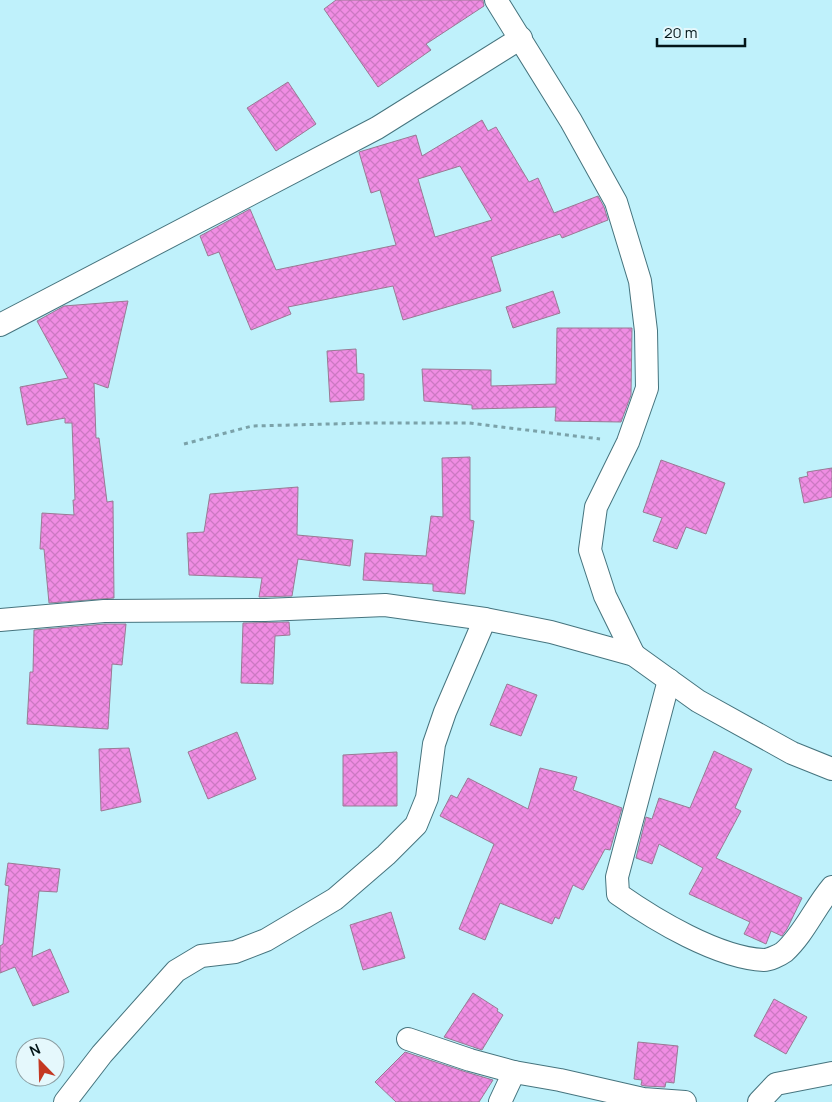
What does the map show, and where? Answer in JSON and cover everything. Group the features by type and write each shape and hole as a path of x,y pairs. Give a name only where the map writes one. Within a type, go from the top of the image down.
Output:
{"street":[{"path":"496,0 570,121 616,202 640,281 646,331 647,388 628,442 596,507 590,550 605,596 634,655"},
{"path":"0,325 377,128 520,38"},
{"path":"0,620 104,612 265,610 385,605 485,619 551,632 634,655 698,701 792,753 832,769"},
{"path":"65,1102 102,1054 176,971 201,956 235,952 266,940 335,899 386,856 416,825 428,798 434,744 485,619"},
{"path":"670,680 617,877 618,894 693,940 741,956 766,961 783,953 800,934 819,902 832,887"},
{"path":"408,1040 514,1072 560,1080 643,1099 684,1102"},
{"path":"500,1102 514,1072"},
{"path":"759,1102 776,1084 832,1073"}],"path":[{"path":"184,444 252,426 368,423 469,423 628,442"}],"building":[{"path":"336,0 483,0 484,6 426,44 431,50 378,87 324,9"},
{"path":"288,82 316,124 276,151 247,108"},
{"path":"482,120 488,131 496,127 529,182 538,178 554,213 598,196 608,220 562,238 560,234 491,257 501,291 403,320 393,286 288,307 291,314 251,330 219,252 208,256 200,236 250,209 276,270 396,245 380,190 371,193 359,152 416,135 422,156","holes":["460,166 492,220 435,237 418,179"]},
{"path":"553,291 560,313 513,328 506,307"},
{"path":"128,301 108,388 94,383 96,438 99,438 107,502 113,501 114,598 49,603 44,549 40,549 42,513 74,515 72,423 65,423 65,418 27,425 20,387 68,378 37,321 64,306"},
{"path":"557,328 632,328 631,395 621,422 555,421 556,407 472,409 472,405 424,401 422,369 491,370 491,386 556,384"},
{"path":"356,349 357,373 364,374 364,400 330,402 327,351"},
{"path":"470,457 470,520 474,521 465,594 433,591 433,584 363,580 365,553 426,556 431,516 443,517 442,458"},
{"path":"661,460 725,483 706,534 686,527 677,549 653,541 662,518 643,512"},
{"path":"832,468 832,497 804,503 799,478 808,476 807,472"},
{"path":"298,487 297,535 353,540 350,566 298,559 292,596 259,597 262,578 189,575 187,533 204,532 210,494"},
{"path":"289,622 290,635 275,636 273,684 241,683 243,623"},
{"path":"126,624 122,665 112,664 108,729 27,724 30,672 33,672 34,630"},
{"path":"507,684 537,695 521,736 490,725"},
{"path":"237,732 256,779 208,799 188,752"},
{"path":"129,748 141,802 101,811 99,749"},
{"path":"714,751 752,769 735,808 741,811 716,858 802,898 782,936 771,931 766,944 744,934 750,922 689,894 703,868 659,844 652,864 636,858 646,817 652,819 659,798 690,808"},
{"path":"397,752 397,806 343,806 343,755"},
{"path":"540,768 577,777 573,790 622,808 610,850 605,849 583,890 573,885 559,919 555,917 552,924 500,903 485,940 459,929 494,844 440,816 451,795 457,798 468,778 528,809"},
{"path":"8,863 60,869 57,892 39,891 32,957 50,949 69,992 33,1006 15,967 0,973 0,946 3,944 9,886 5,885"},
{"path":"391,912 405,958 363,970 350,925"},
{"path":"473,993 498,1009 497,1011 503,1015 482,1050 444,1037"},
{"path":"774,999 807,1017 786,1054 754,1036"},
{"path":"638,1042 678,1046 674,1083 666,1082 665,1087 645,1086 641,1085 642,1080 634,1079"},
{"path":"405,1052 493,1080 479,1102 396,1102 375,1082"}]}
